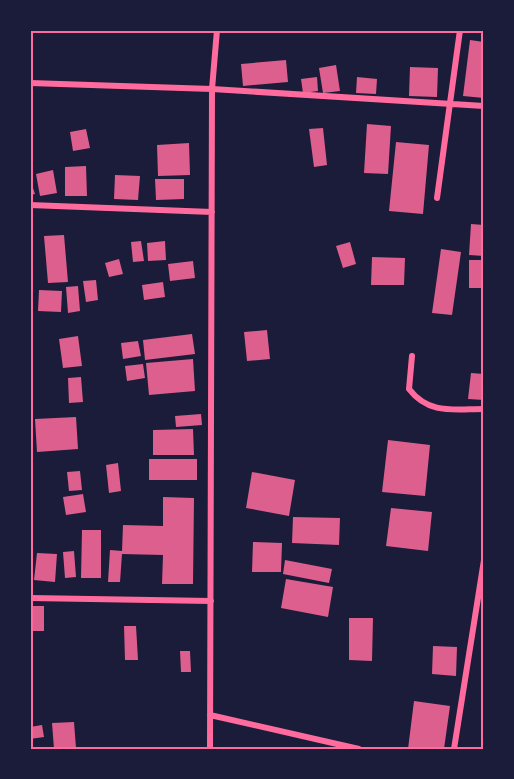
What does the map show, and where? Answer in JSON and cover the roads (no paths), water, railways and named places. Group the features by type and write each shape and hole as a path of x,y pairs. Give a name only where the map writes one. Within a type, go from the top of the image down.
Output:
{"street":[{"path":"210,749 212,89 217,30"},
{"path":"437,198 460,30"},
{"path":"30,83 212,89 450,102 484,106"},
{"path":"30,205 212,212"},
{"path":"412,356 409,389 419,402 433,408 484,409"},
{"path":"454,749 484,560"},
{"path":"30,598 211,601"},
{"path":"210,715 359,749"}]}
